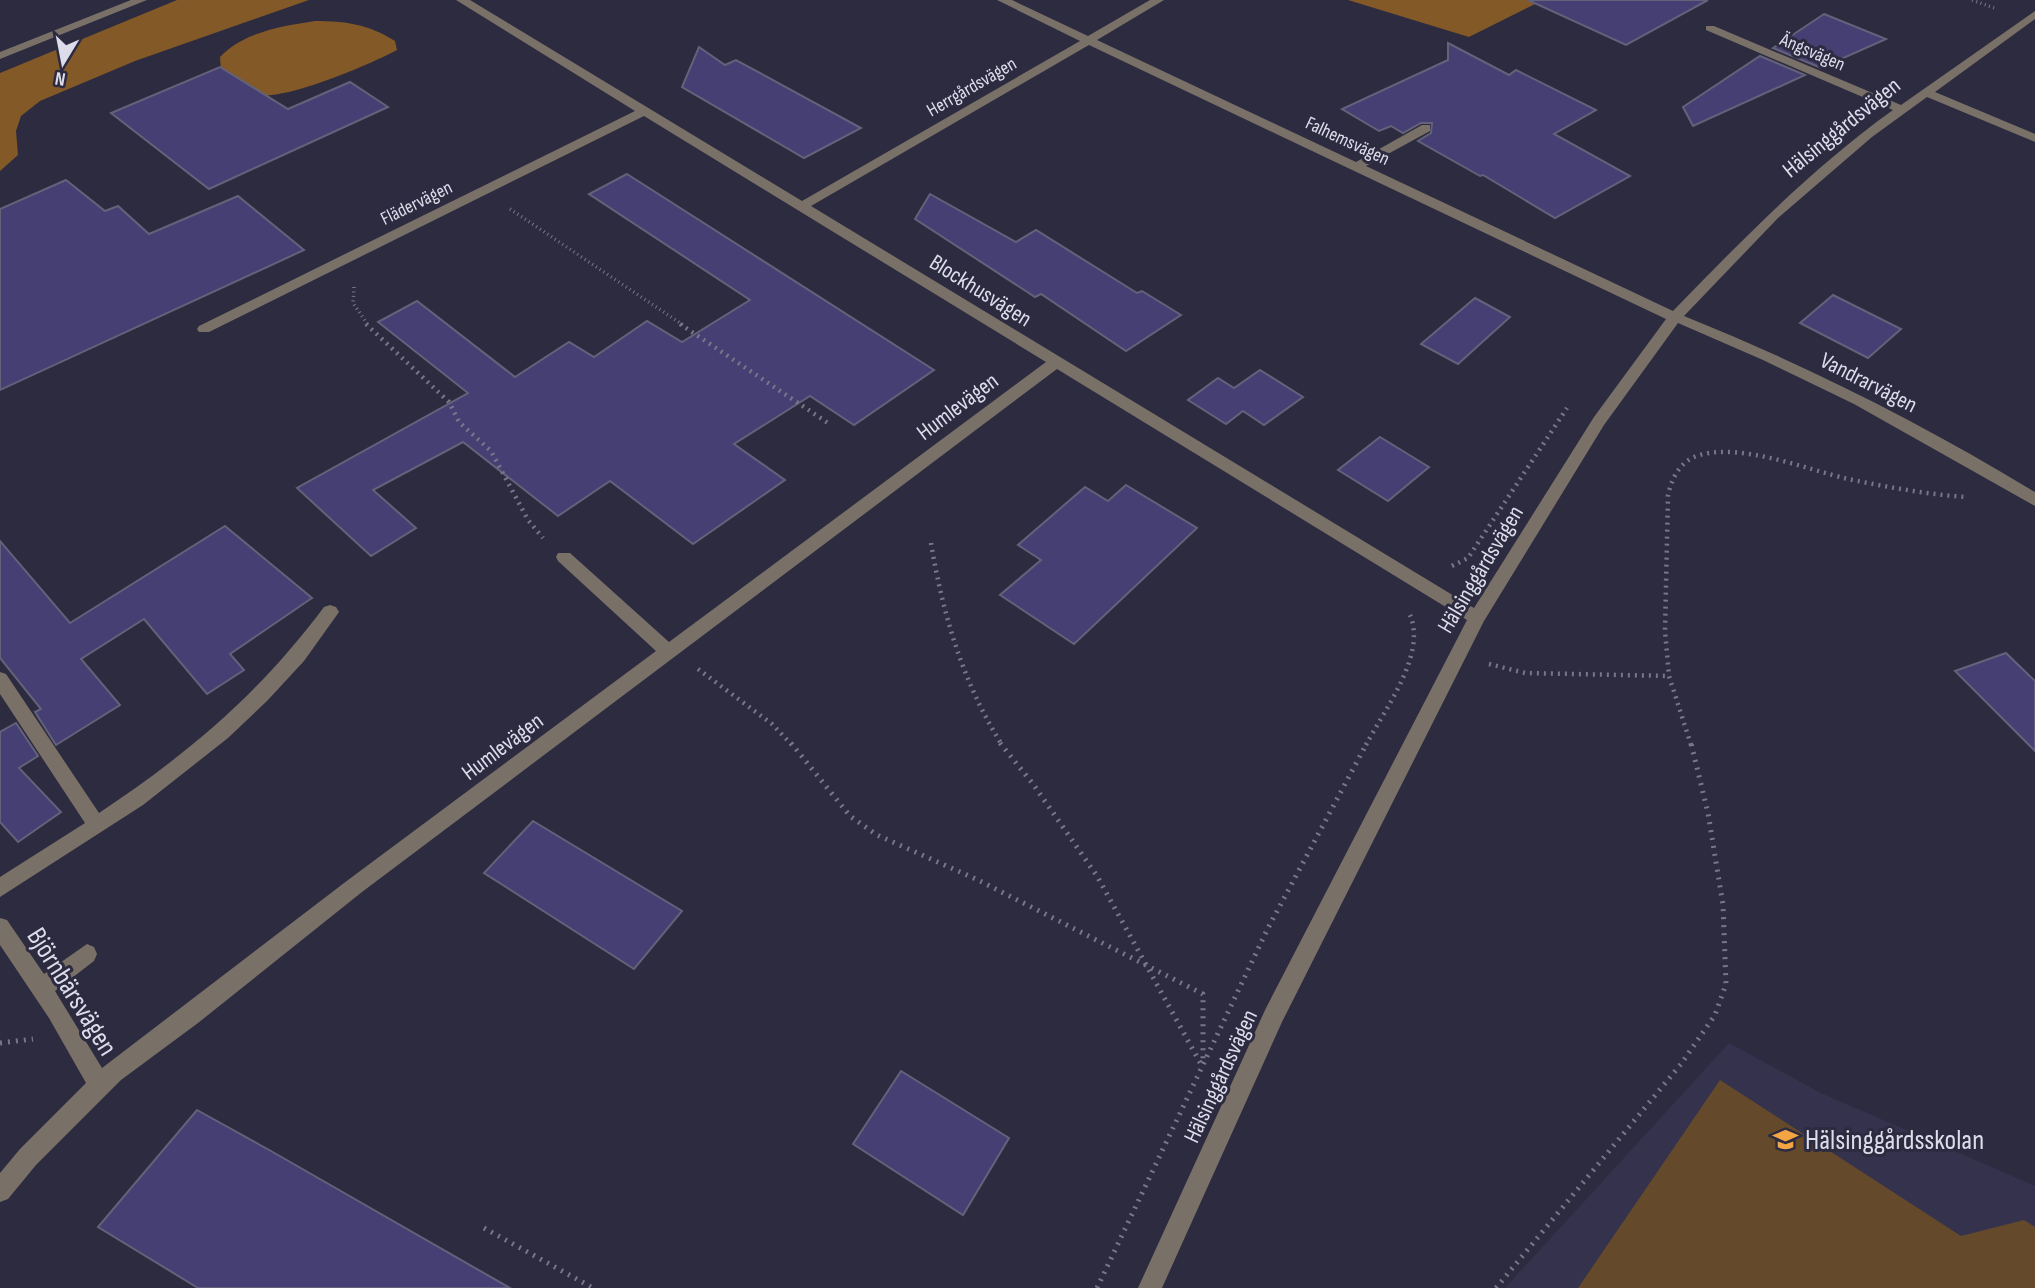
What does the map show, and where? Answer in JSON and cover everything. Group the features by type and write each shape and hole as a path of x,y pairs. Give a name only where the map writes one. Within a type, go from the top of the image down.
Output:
{"street":[{"path":"0,56 141,0"},
{"name":"Blockhusvägen","path":"462,0 1477,618"},
{"name":"Falhemsvägen","path":"1003,0 1675,317"},
{"name":"Herrgårdsvägen","path":"802,206 1158,0"},
{"name":"Hälsinggårdsvägen","path":"1150,1288 1274,1015 1477,618 1599,421 1675,317 1773,215 1901,109 2035,14"},
{"name":"Ängsvägen","path":"1710,28 1901,109"},
{"path":"1925,92 2035,138"},
{"name":"Flädervägen","path":"204,329 645,110"},
{"path":"1358,166 1426,128"},
{"name":"Vandrarvägen","path":"1675,317 1735,342 1935,440 2035,500"},
{"name":"Humlevägen","path":"0,1191 28,1157 99,1084 355,886 1055,363"},
{"path":"564,556 669,652"},
{"path":"0,888 97,826 183,766 240,719 309,643 330,612"},
{"path":"0,679 97,826"},
{"name":"Björnbärsvägen","path":"0,927 99,1084"},
{"path":"41,989 88,954"}],"path":[{"path":"1972,0 2002,12"},
{"path":"483,191 828,424"},
{"path":"354,254 353,303 363,321 449,402 453,418 496,457 510,488 538,533 564,556"},
{"path":"1442,567 1450,567 1468,558 1557,420 1573,402"},
{"path":"1496,1288 1681,1064 1715,1015 1726,984 1723,905 1708,813 1692,748 1669,676 1665,631 1668,495 1672,476 1684,463 1700,455 1718,453 1775,460 1832,475 1967,498"},
{"path":"932,544 941,603 956,653 1000,744 1097,876 1148,964 1176,1024 1203,1066"},
{"path":"1097,1288 1267,930 1410,662 1415,645 1414,624 1405,606"},
{"path":"669,652 704,672 772,724 799,752 850,816 877,835 978,880 1203,994 1203,1066"},
{"path":"1525,673 1669,676"},
{"path":"484,1228 593,1288"}],"shaded area":[{"path":"177,0 309,0 135,61 40,101 21,116 16,131 18,155 0,171 0,73"},
{"path":"1348,0 1543,0 1469,37"},
{"path":"315,21 366,27 395,41 397,50 325,81 265,96 248,92 221,70 220,57 240,42 277,28"},
{"name":"Hälsinggårdsskolan","path":"1729,1043 1821,1093 2035,1186 2035,1288 1505,1288"},
{"name":"Hälsinggårdsskolan","path":"1720,1080 1961,1236 2024,1220 2035,1227 2035,1288 1578,1288"}],"building":[{"path":"1528,0 1708,0 1626,45"},
{"path":"1824,14 1886,39 1821,68 1773,48"},
{"path":"1448,43 1509,75 1516,70 1596,110 1554,134 1630,176 1555,218 1483,175 1480,176 1418,141 1431,133 1432,123 1421,123 1403,133 1391,126 1379,131 1342,109 1448,60"},
{"path":"699,47 725,65 736,60 861,128 804,158 682,87"},
{"path":"1760,56 1805,75 1693,126 1683,107"},
{"path":"220,67 288,109 350,82 388,107 209,189 111,113"},
{"path":"627,174 934,370 854,425 810,396 734,444 785,480 693,544 610,481 558,516 463,442 373,490 416,528 371,556 297,488 468,393 378,322 417,301 515,377 569,342 594,357 647,321 682,342 750,300 589,194"},
{"path":"66,180 105,211 118,206 149,234 238,196 304,250 0,390 0,209"},
{"path":"930,194 1016,242 1036,230 1137,293 1142,291 1181,315 1126,351 1041,294 1035,297 915,219"},
{"path":"1833,295 1901,329 1868,358 1800,323"},
{"path":"1475,298 1510,317 1458,364 1421,344"},
{"path":"1260,370 1303,397 1264,425 1243,411 1226,424 1188,400 1218,378 1234,388"},
{"path":"1380,437 1429,467 1388,501 1338,470"},
{"path":"1126,485 1197,528 1074,644 1000,595 1041,560 1018,545 1085,487 1108,501"},
{"path":"225,526 312,598 230,654 244,670 207,694 144,619 81,659 120,705 56,745 35,712 41,709 0,658 0,541 70,623"},
{"path":"2006,653 2035,681 2035,751 1955,671"},
{"path":"16,723 38,756 19,768 61,812 18,842 0,822 0,732"},
{"path":"533,821 682,911 634,969 484,873"},
{"path":"901,1071 1009,1138 963,1215 853,1144"},
{"path":"197,1110 510,1288 198,1288 98,1227"}],"place":[{"name":"Hälsinggårdsskolan","path":"1785,1139"}]}
